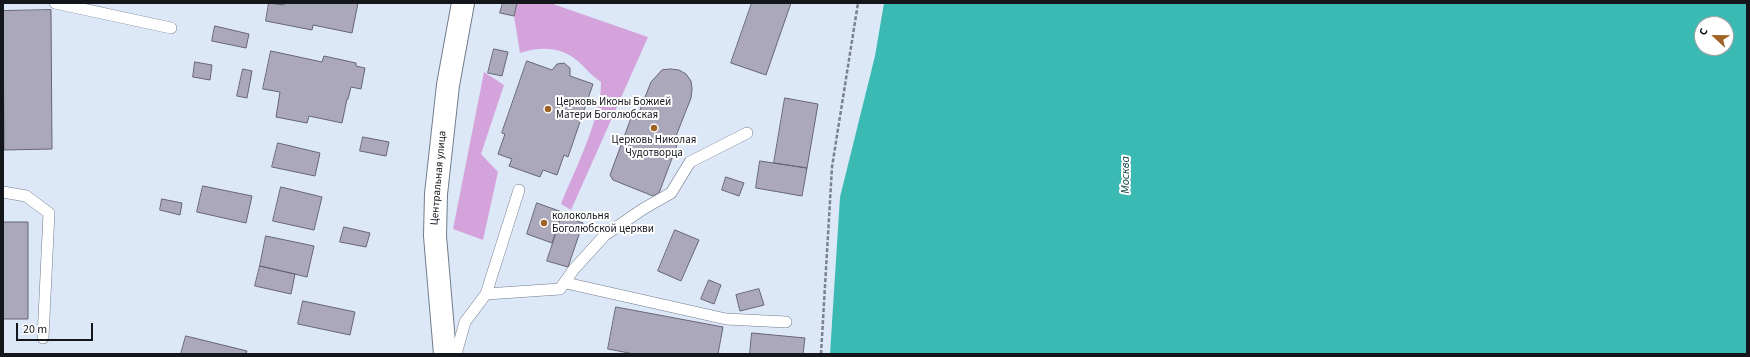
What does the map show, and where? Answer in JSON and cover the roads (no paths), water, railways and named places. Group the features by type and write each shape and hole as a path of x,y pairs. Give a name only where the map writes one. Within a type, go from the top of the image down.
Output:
{"street":[{"name":"Центральная улица","path":"444,354 435,236 436,194 448,85 463,3"}],"lane":[{"path":"55,3 171,28"},
{"path":"486,294 560,289 566,283 574,269 605,235 643,209 671,193 690,162 747,132"},
{"path":"456,354 465,322 486,294 519,190"},
{"path":"3,192 26,196 49,213 43,338"},
{"path":"566,283 726,319 786,322"}],"water":[{"name":"Москва","path":"884,3 1747,3 1747,354 830,354 840,197 875,56"}],"place":[{"name":"Церковь Иконы Божией Матери Боголюбская","path":"548,109"},
{"name":"Церковь Николая Чудотворца","path":"654,128"},
{"name":"колокольня Боголюбской церкви","path":"544,223"}]}
